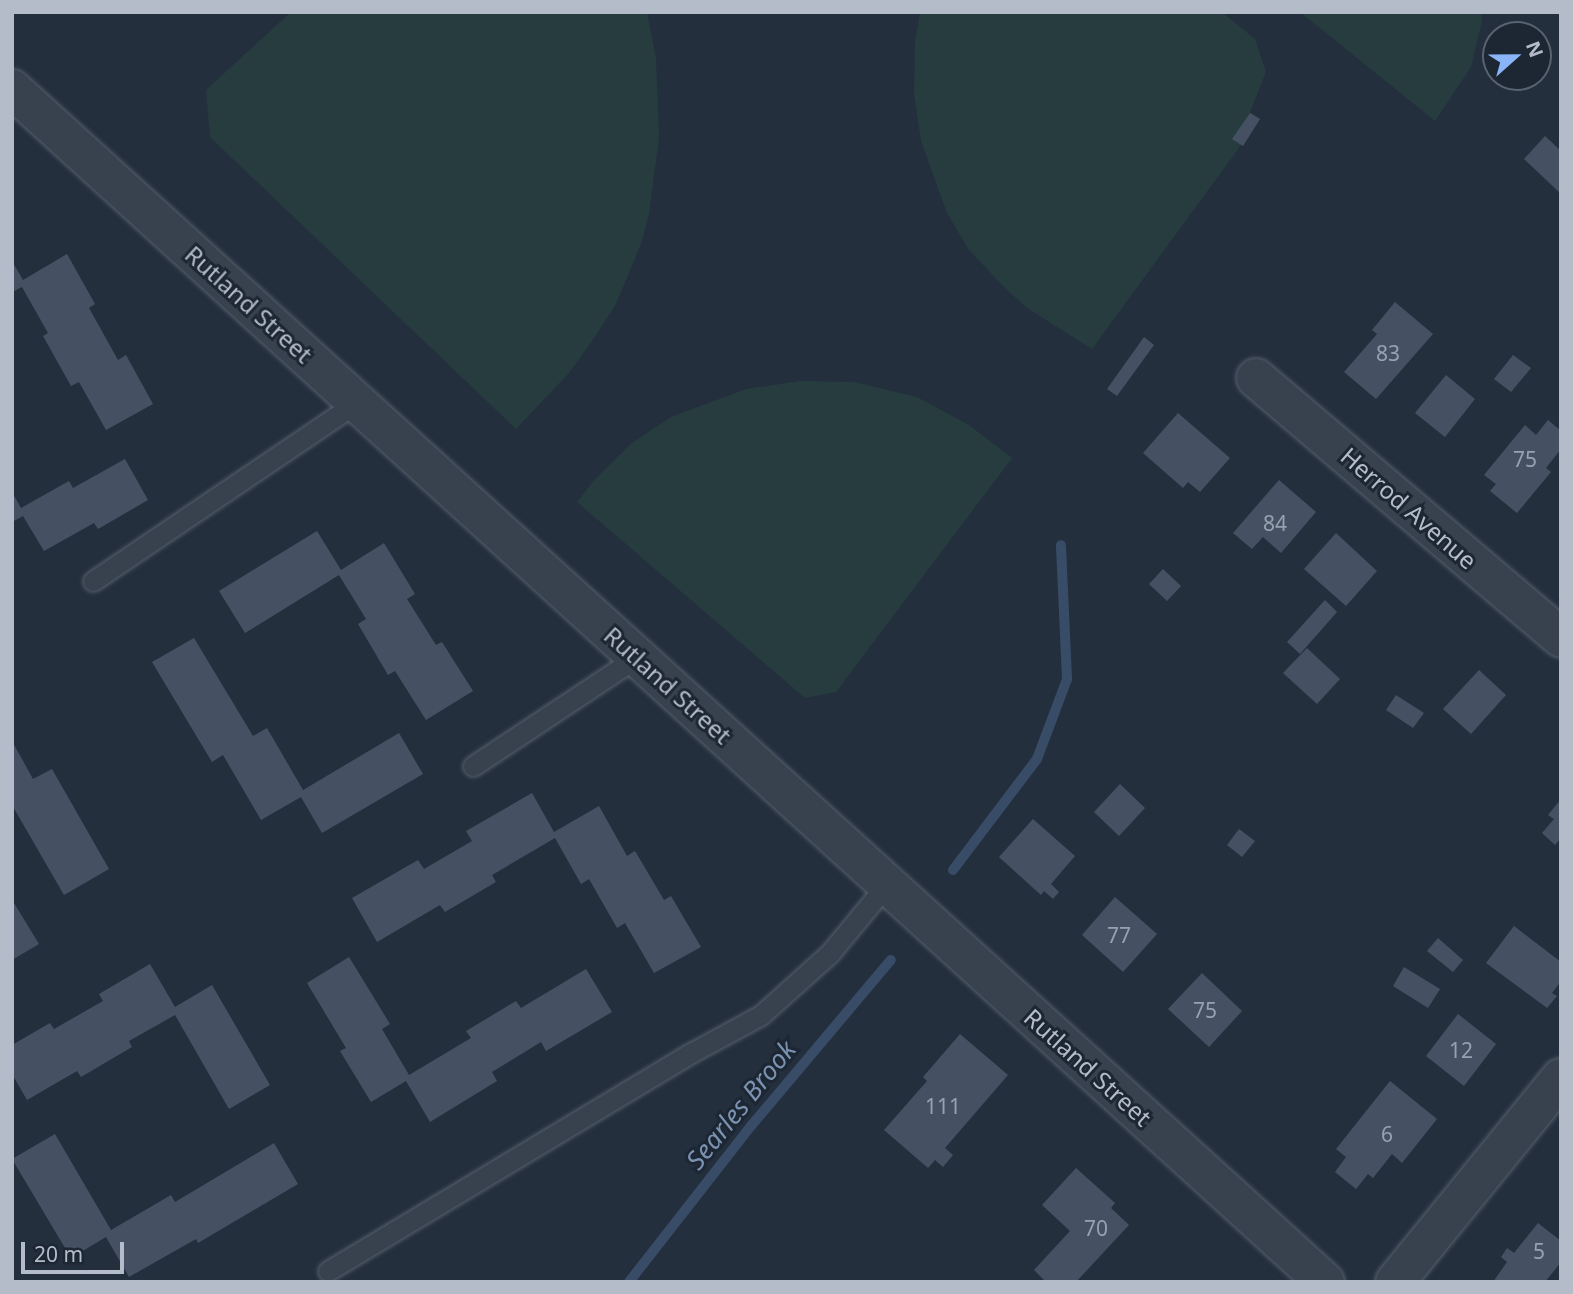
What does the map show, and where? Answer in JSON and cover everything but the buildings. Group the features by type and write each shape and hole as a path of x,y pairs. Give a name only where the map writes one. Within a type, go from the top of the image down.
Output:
{"street":[{"name":"Rutland Street","path":"12,89 1325,1282"},
{"name":"Herrod Avenue","path":"1256,378 1561,638"},
{"path":"1395,1282 1561,1078"}],"lane":[{"path":"93,581 357,402"},
{"path":"473,766 637,657"},
{"path":"328,1272 691,1053 761,1015 830,953 887,884"}],"green space":[{"path":"291,12 647,12 656,59 659,138 649,214 641,244 616,304 594,338 569,373 516,429 210,137 206,90"},
{"path":"920,12 1222,12 1255,39 1266,72 1250,112 1260,119 1092,349 1027,308 1004,287 969,250 947,213 921,141 914,94 915,42"},
{"path":"1300,12 1481,12 1482,21 1471,67 1435,121"},
{"path":"800,381 854,382 917,397 969,425 1012,458 836,692 805,698 577,502 595,479 632,443 671,417 746,389"}],"waterway":[{"name":"Searles Brook","path":"953,870 1037,759 1067,679 1061,545"},
{"name":"Searles Brook","path":"629,1282 751,1126 891,960"}]}
